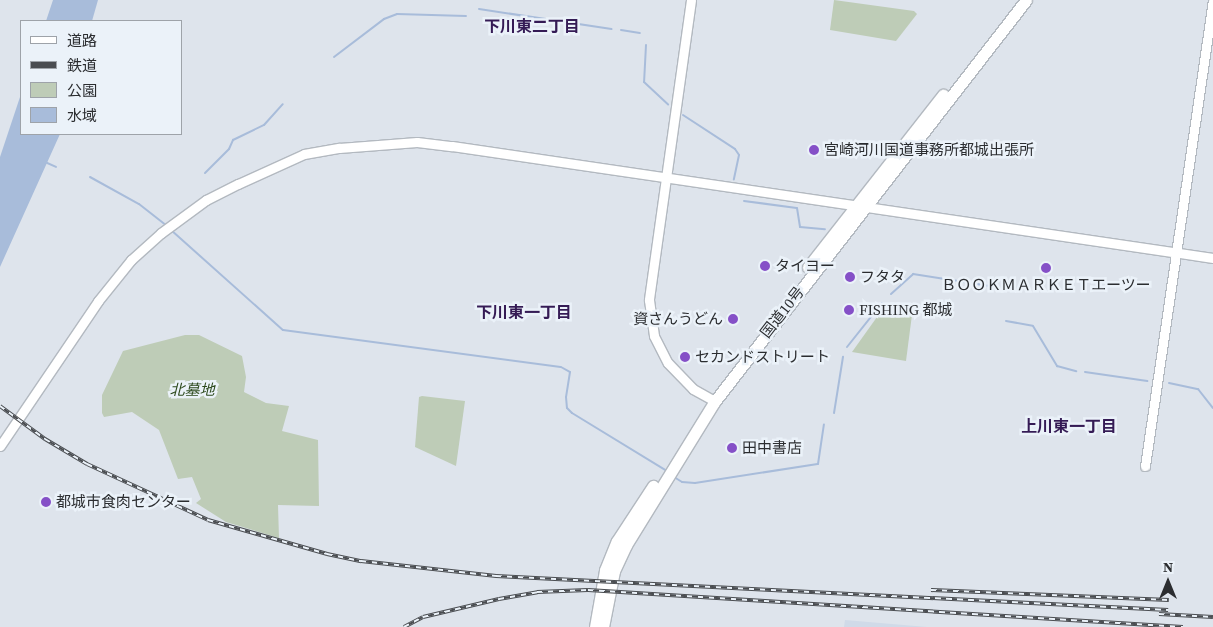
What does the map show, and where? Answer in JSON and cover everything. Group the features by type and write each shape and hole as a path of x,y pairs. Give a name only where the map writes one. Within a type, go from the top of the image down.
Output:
{"highway":[{"name":"国道10号","path":"603,627 614,571 626,545 672,462 777,305 1016,0"},
{"name":"国道10号","path":"713,400 868,206 1026,0"},
{"name":"国道10号","path":"594,627 605,570 617,541 664,475"}],"street":[{"path":"692,0 649,300 654,336 668,363 680,378 713,400"},
{"path":"1145,466 1213,2"},
{"path":"0,446 98,301 131,260 161,233 206,200 304,154 363,144 417,142 855,207 868,206 1213,258"}],"shaded area":[{"path":"845,620 927,627 844,627"}],"green space":[{"path":"834,0 914,11 917,14 896,41 830,30"},
{"path":"887,303 913,307 906,361 852,352"},
{"name":"北墓地","path":"185,335 199,335 242,356 246,377 244,392 266,403 289,406 282,431 318,440 319,506 278,505 279,538 226,522 196,503 201,499 192,477 178,479 159,430 132,412 104,417 102,413 102,395 123,351"},
{"path":"419,397 465,401 456,466 415,447"}],"water":[{"path":"53,0 98,0 92,20 46,20"},
{"path":"20,97 20,135 60,135 0,267 0,157"}],"waterway":[{"path":"479,9 612,29"},
{"path":"334,57 384,19 397,14 466,16"},
{"path":"621,30 640,33"},
{"path":"646,45 644,82 668,104"},
{"path":"205,173 229,149 233,140 264,125 283,104"},
{"path":"683,115 735,149 739,155 734,179"},
{"path":"45,162 56,167"},
{"path":"90,177 139,204 166,225"},
{"path":"744,201 797,208 800,227 825,229"},
{"path":"171,230 283,330 561,367 570,372 566,397 567,408 572,413 667,471"},
{"path":"891,294 913,274 996,287"},
{"path":"847,347 882,303"},
{"path":"1006,321 1033,326 1057,366 1076,371"},
{"path":"834,413 843,357"},
{"path":"1085,372 1147,381"},
{"path":"1169,383 1198,389 1213,408"},
{"path":"674,477 682,482 695,483 818,464 824,424"}],"railway":[{"path":"0,406 45,439 87,464 208,520 327,554 361,561 496,576 1168,610"},
{"path":"404,627 423,617 499,599 537,592 588,590 1183,627"},
{"path":"931,590 1169,600"},
{"path":"1159,614 1213,617"}],"place":[{"name":"宮崎河川国道事務所都城出張所","path":"814,150"},
{"name":"タイヨー","path":"765,266"},
{"name":"ＢＯＯＫＭＡＲＫＥＴエーツー","path":"1046,268"},
{"name":"フタタ","path":"850,277"},
{"name":"FISHING 都城","path":"849,310"},
{"name":"資さんうどん","path":"733,319"},
{"name":"セカンドストリート","path":"685,357"},
{"name":"田中書店","path":"732,448"},
{"name":"都城市食肉センター","path":"46,502"}],"district":[{"name":"下川東二丁目","path":"532,26"},
{"name":"下川東一丁目","path":"524,312"},
{"name":"上川東一丁目","path":"1069,426"}]}
